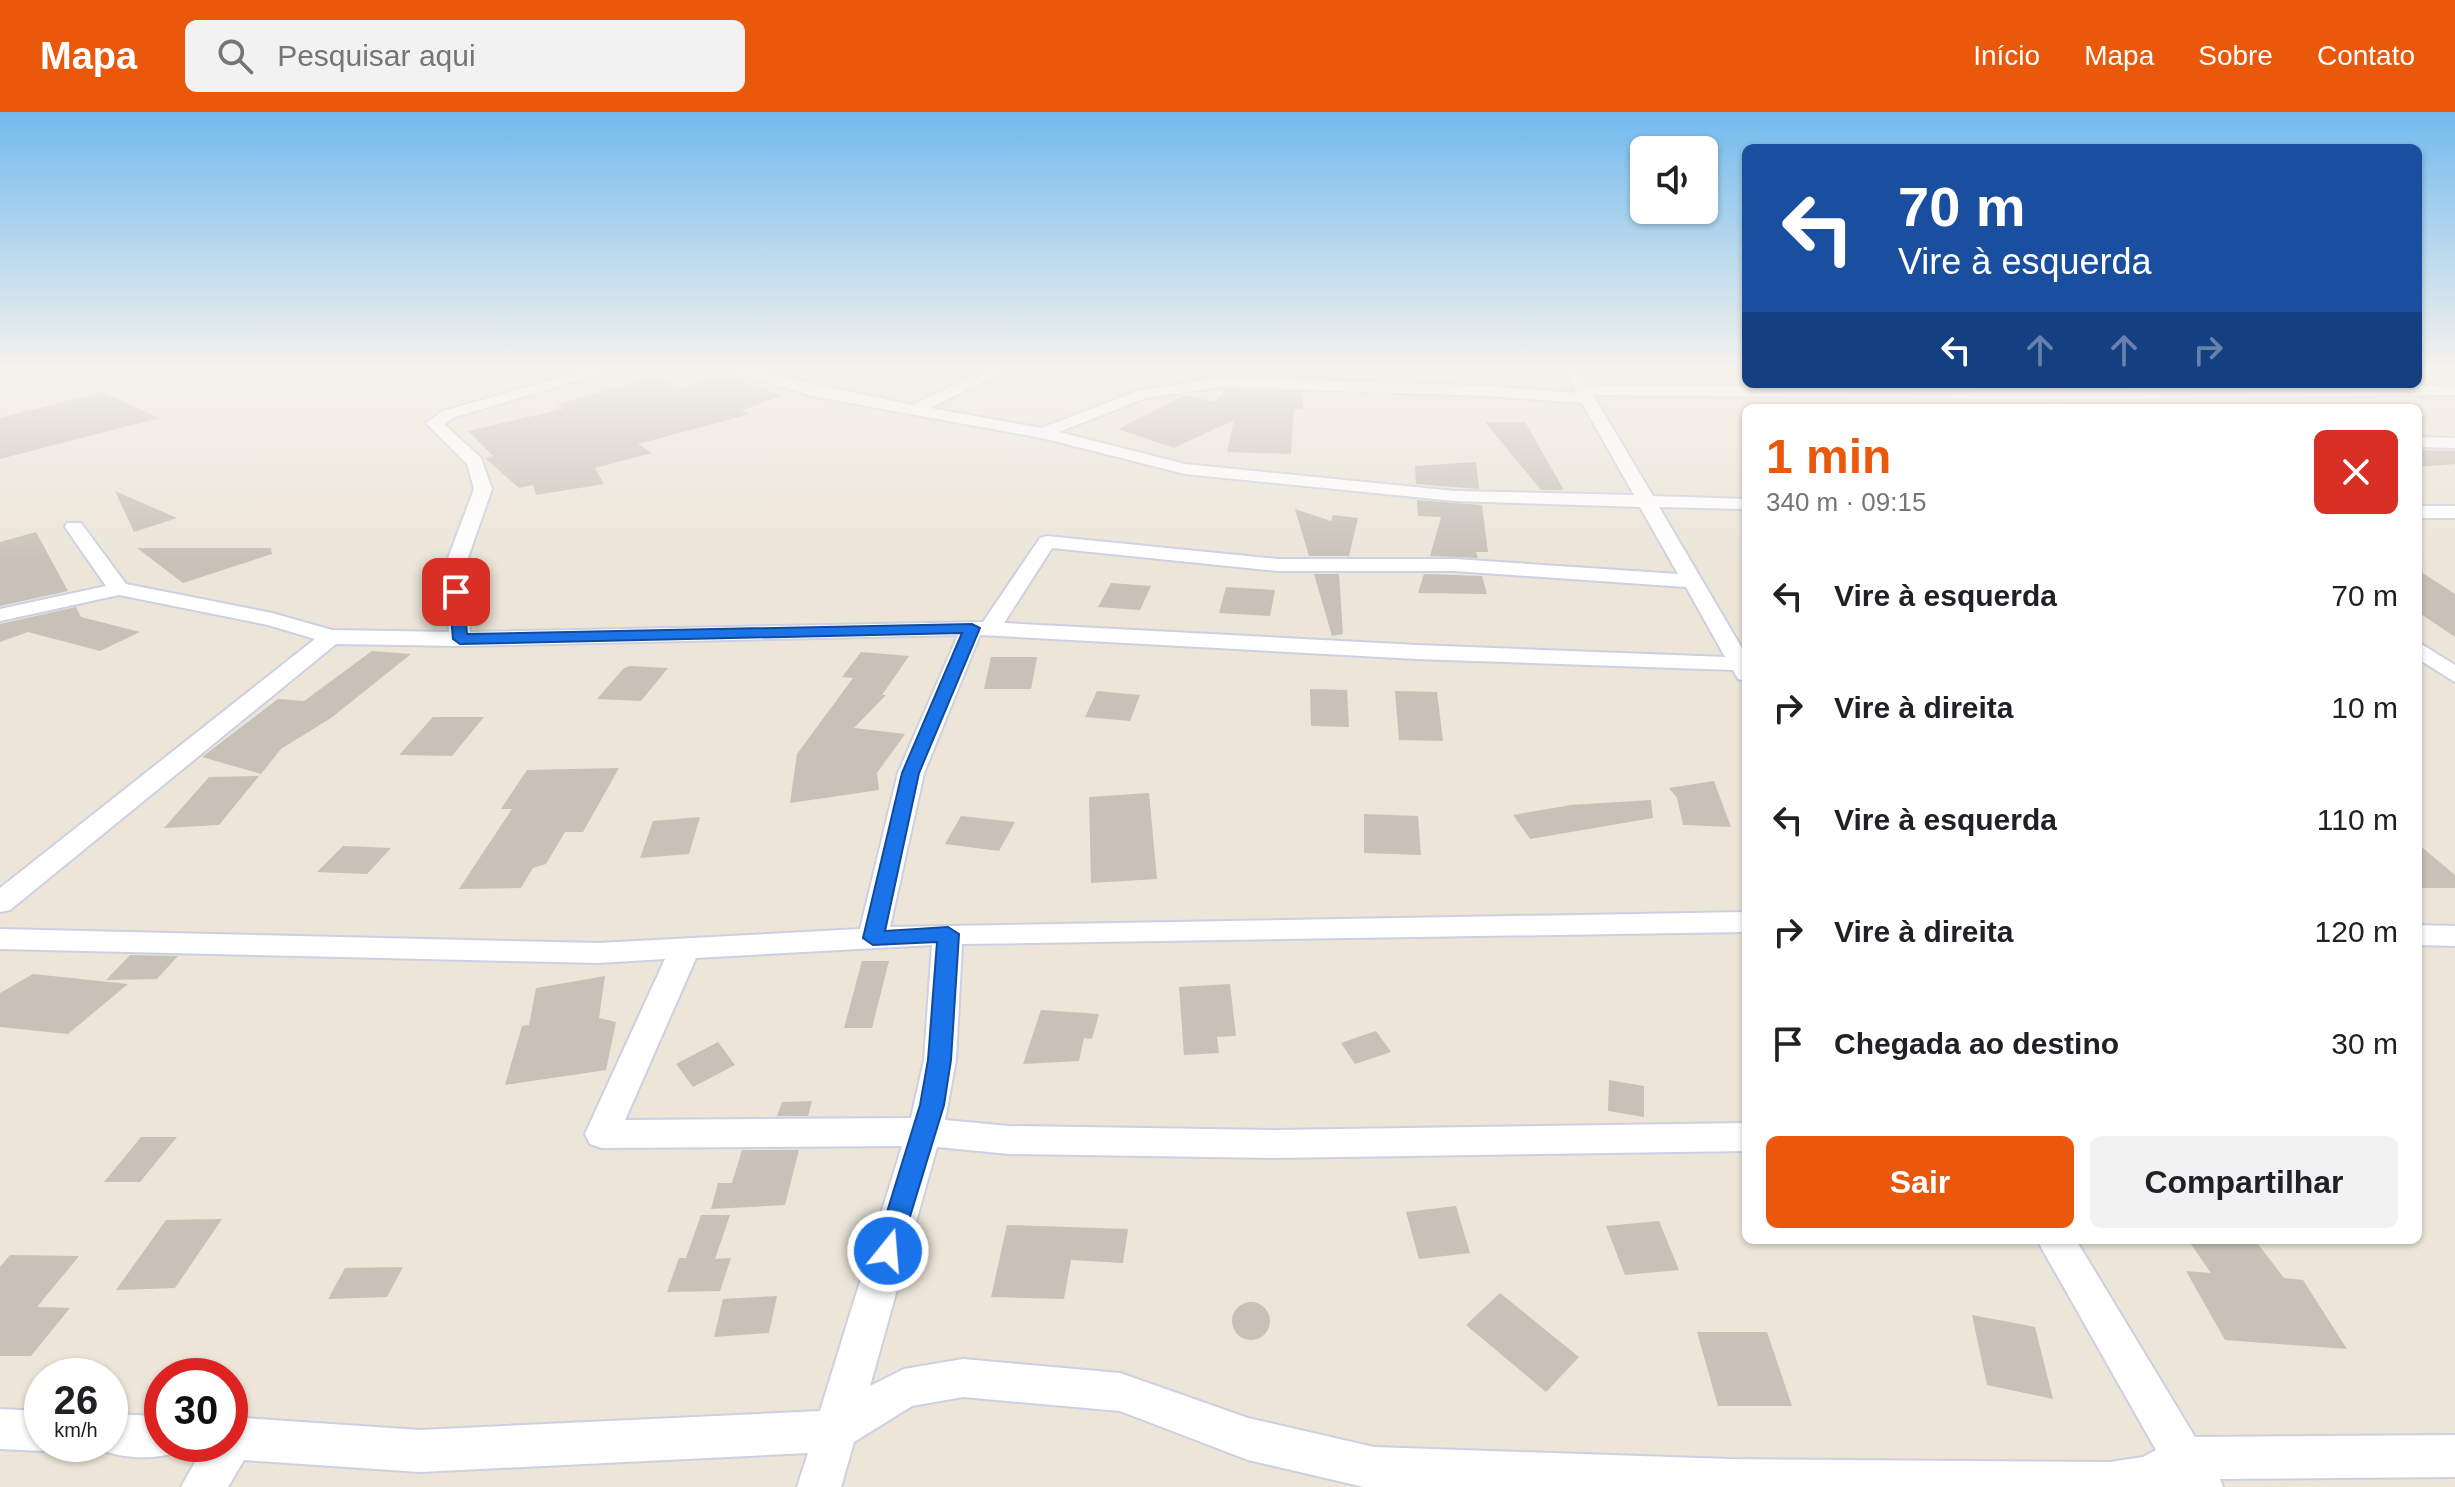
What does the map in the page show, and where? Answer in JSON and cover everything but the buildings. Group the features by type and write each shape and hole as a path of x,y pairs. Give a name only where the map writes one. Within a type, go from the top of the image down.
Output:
{"street":[{"path":"446,434 475,462 483,489 454,569 460,639"},
{"path":"1047,434 1185,469 1455,496 1742,504"},
{"path":"1609,434 1742,667"},
{"path":"2422,442 2455,443"},
{"path":"2422,512 2455,512"},
{"path":"74,527 119,589"},
{"path":"873,938 911,773 980,628 1047,542 1278,565 1455,565 1691,581"},
{"path":"0,615 119,589 272,619 331,637 460,639 980,628 1742,670"},
{"path":"0,903 331,637"},
{"path":"2422,651 2452,670"},
{"path":"2422,669 2452,670"},
{"path":"0,939 598,953 948,934 1742,922"},
{"path":"819,1487 833,1431 925,1132 940,1060 948,934"},
{"path":"2422,935 2455,936"},
{"path":"685,948 602,1134 925,1132 1009,1140 1274,1144 1742,1137"},
{"path":"2058,1244 2193,1472"},
{"path":"248,1441 420,1451 833,1431 904,1388 963,1378 1120,1392 1248,1439 1374,1468 1729,1481 2110,1484 2193,1472 2455,1456"},
{"path":"0,1429 24,1430"},
{"path":"203,1487 217,1462"}],"route":[{"path":"456,592 460,639 972,628 911,773 873,938 948,934 940,1060 932,1105 888,1251"}]}
